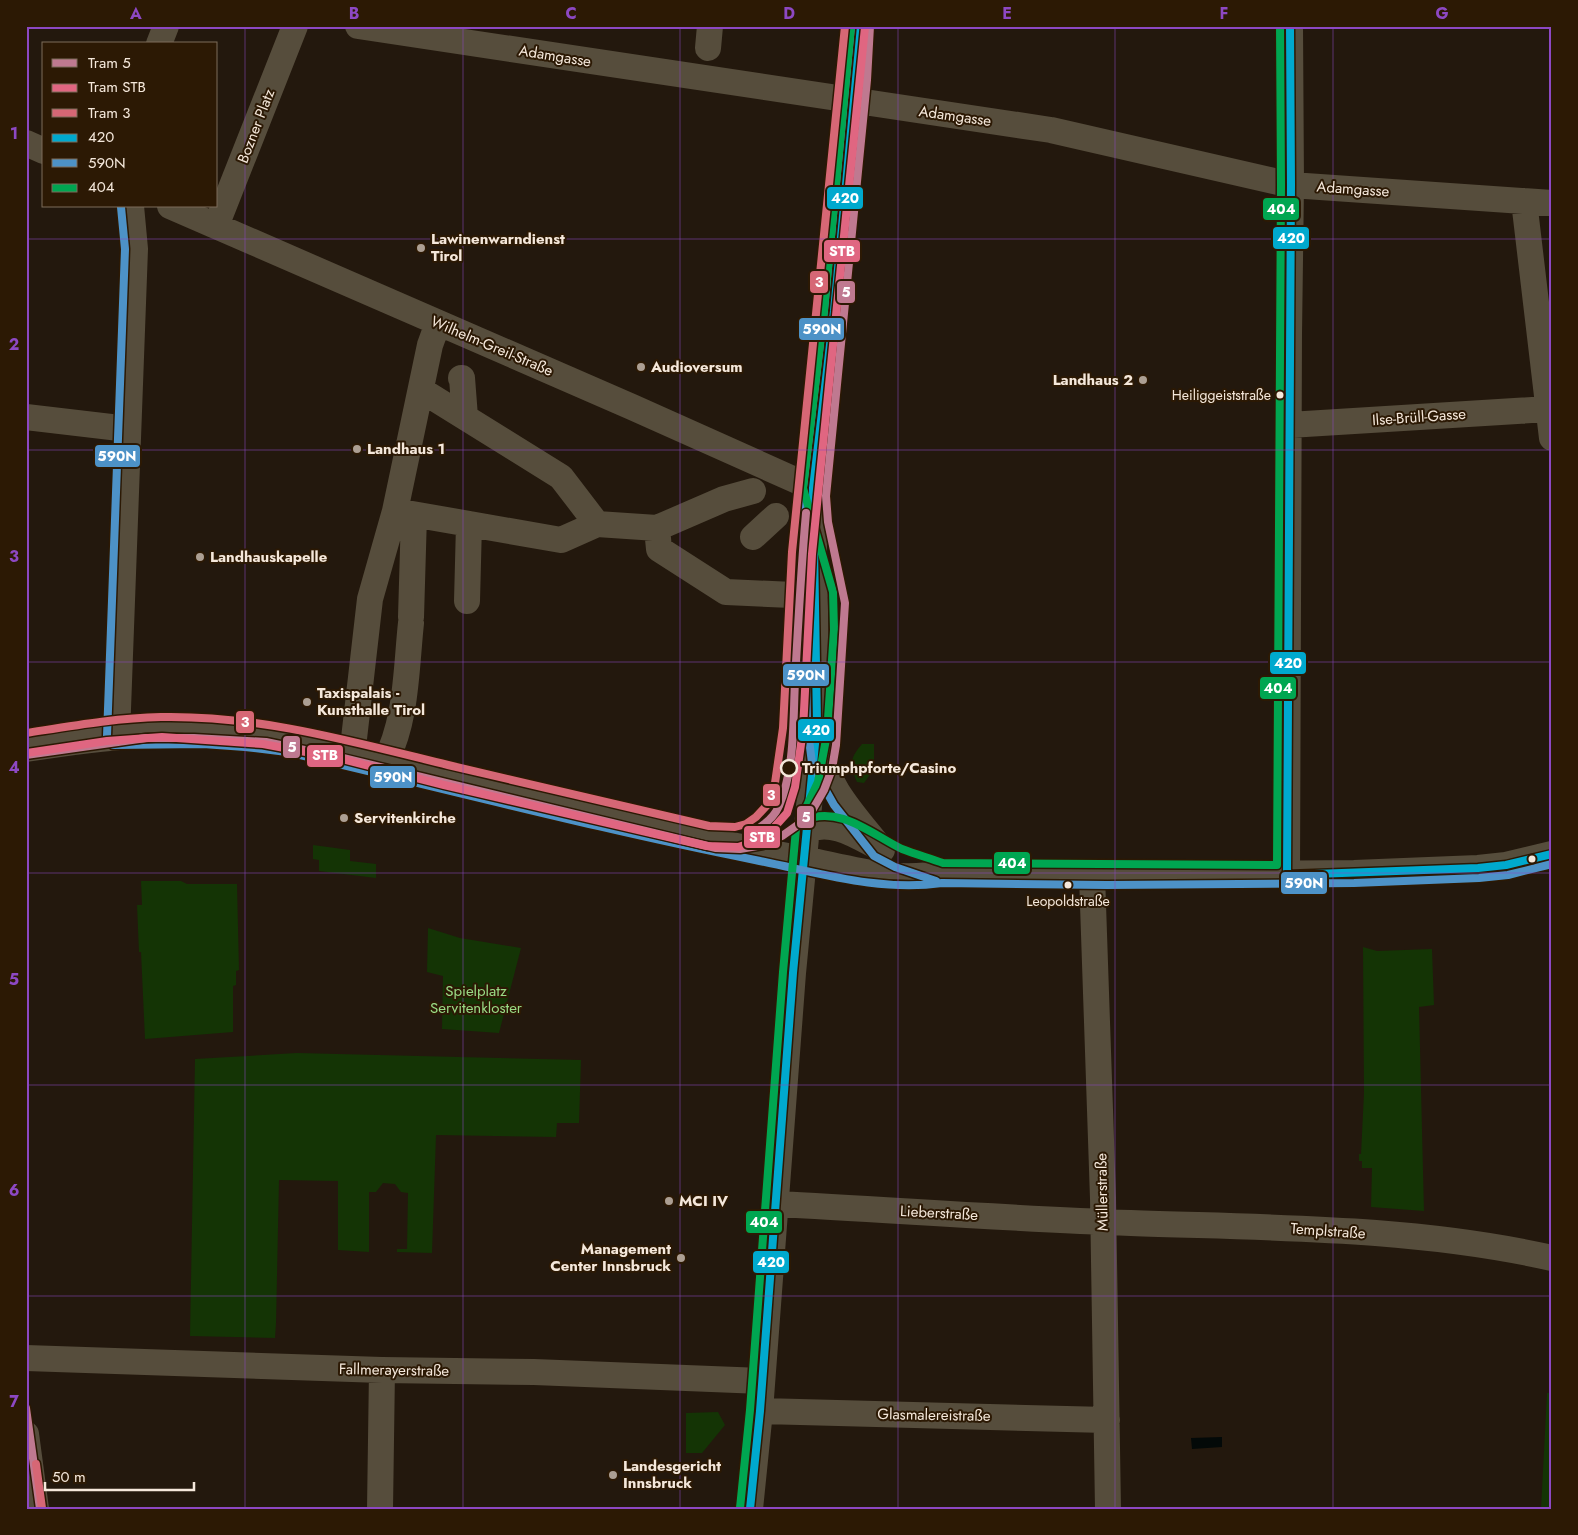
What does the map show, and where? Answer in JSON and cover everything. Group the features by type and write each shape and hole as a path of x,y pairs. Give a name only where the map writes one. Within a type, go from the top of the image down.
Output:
{"street":[{"path":"160,42 166,26"},
{"name":"Bozner Platz","path":"216,226 295,26"},
{"name":"Adamgasse","path":"358,26 509,38 853,101 1052,130 1291,185 1552,202"},
{"path":"750,1509 760,1411 793,973 816,723 813,488 834,311 860,26"},
{"path":"1287,875 1291,185 1290,26"},
{"path":"26,143 42,150"},
{"path":"1524,201 1552,438"},
{"path":"117,736 135,249 131,208"},
{"name":"Wilhelm-Greil-Straße","path":"175,208 813,488"},
{"path":"384,764 398,734 411,614 405,513 396,465 421,390 430,345 438,323"},
{"path":"461,378 464,417"},
{"path":"421,390 464,417 523,444 561,477 597,524"},
{"name":"Ilse-Brüll-Gasse","path":"1289,425 1548,409"},
{"path":"26,417 128,429"},
{"path":"405,513 561,540 597,524 656,528 724,498 753,491"},
{"path":"352,756 377,589 405,513"},
{"path":"753,537 776,516"},
{"path":"467,601 469,524"},
{"path":"656,528 659,549 726,592 815,596"},
{"path":"816,723 822,761 834,785 842,799 882,850"},
{"path":"26,749 117,736 163,733 252,737 289,742 713,842 864,873 899,877 922,877 941,873 1287,875 1478,868 1506,865 1552,854"},
{"path":"806,830 815,826 830,826 846,830 899,858 941,873"},
{"name":"Müllerstraße","path":"1092,875 1108,1509"},
{"name":"Lieberstraße","path":"776,1204 1102,1222"},
{"name":"Templstraße","path":"1102,1222 1298,1229 1391,1235 1462,1241 1552,1258"},
{"name":"Fallmerayerstraße","path":"26,1358 382,1370 534,1372 762,1381"},
{"path":"380,1509 382,1370"},
{"name":"Glasmalereistraße","path":"760,1411 1107,1420"},
{"path":"26,1434 36,1509"}],"green space":[{"path":"835,616 838,618 838,624 833,719 830,727 828,725"},
{"path":"862,744 874,744 874,769 864,783 857,782 852,766 853,757"},
{"path":"313,845 350,850 350,861 376,864 376,878 319,871 319,860 313,859"},
{"path":"141,881 181,881 187,884 237,884 239,970 236,971 236,985 233,986 233,1032 145,1039 137,905 142,905"},
{"name":"Spielplatz Servitenkloster","path":"428,928 460,938 521,948 499,1033 442,1029 443,976 427,972"},
{"path":"1363,947 1377,951 1432,949 1434,1005 1419,1007 1424,1211 1371,1207 1372,1168 1362,1168 1362,1161 1359,1161 1364,1093"},
{"path":"297,1053 581,1060 579,1123 557,1123 556,1137 436,1135 432,1253 397,1252 397,1249 407,1249 408,1193 401,1192 395,1184 383,1183 376,1192 369,1192 369,1252 338,1250 338,1181 279,1180 275,1338 190,1336 195,1059"},
{"path":"1547,1393 1552,1393 1552,1509 1541,1509"},
{"path":"718,1412 725,1425 702,1453 686,1453 686,1413"}],"shaded area":[{"path":"1222,1437 1222,1447 1192,1449 1191,1438"}],"tram line":[{"name":"3","path":"26,733 127,719 161,717 234,720 342,739 709,826 735,827 746,824 756,817 769,803 775,783 783,728 792,552 845,26"},
{"name":"5","path":"26,755 146,738 194,738 266,742 343,758 716,848 740,849 763,845 782,836 799,824 813,809 824,790 832,769 836,745 845,603 828,522 826,496 867,80 870,26"},
{"name":"STB","path":"27,753 107,741 162,737 263,744 338,758 444,785 707,846 738,847 754,842 768,834 787,813 795,787 803,730 812,554 865,27"},
{"name":"5","path":"752,832 768,821 777,810 784,791 791,760 798,618 806,513"},
{"name":"5","path":"26,1408 40,1509"},
{"name":"3","path":"36,1464 42,1508"}],"transit line":[{"name":"590N","path":"851,26 824,310 803,487 807,724 812,763 825,789 834,805 874,856 895,867 936,881"},
{"name":"404","path":"740,1508 750,1410 783,972 796,829 818,782 827,734 834,630 833,592 803,488 824,310 851,26"},
{"name":"420","path":"750,1509 760,1411 793,973 817,723 813,488 834,311 861,26"},
{"name":"404","path":"802,821 829,816 842,818 902,849 943,863 1277,865 1281,185 1280,26"},
{"name":"420","path":"1287,875 1291,185 1290,26"},
{"name":"590N","path":"121,208 125,249 107,736 113,745 203,744 287,752 638,835 825,875 894,885 942,883 1107,885 1354,883 1479,878 1508,875 1552,864"},
{"name":"420","path":"1287,875 1478,868 1506,865 1552,854"}],"place":[{"name":"Lawinenwarndienst Tirol","path":"421,248"},
{"name":"Audioversum","path":"641,367"},
{"name":"Landhaus 2","path":"1143,380"},
{"name":"Heiliggeiststraße","path":"1280,395"},
{"name":"Landhaus 1","path":"357,449"},
{"name":"Landhauskapelle","path":"200,557"},
{"name":"Taxispalais - Kunsthalle Tirol","path":"307,702"},
{"name":"Triumphpforte/Casino","path":"789,768"},
{"name":"Servitenkirche","path":"344,818"},
{"name":"Leopoldstraße","path":"1068,885"},
{"name":"MCI IV","path":"669,1201"},
{"name":"Management Center Innsbruck","path":"681,1258"},
{"name":"Landesgericht Innsbruck","path":"613,1475"}]}
